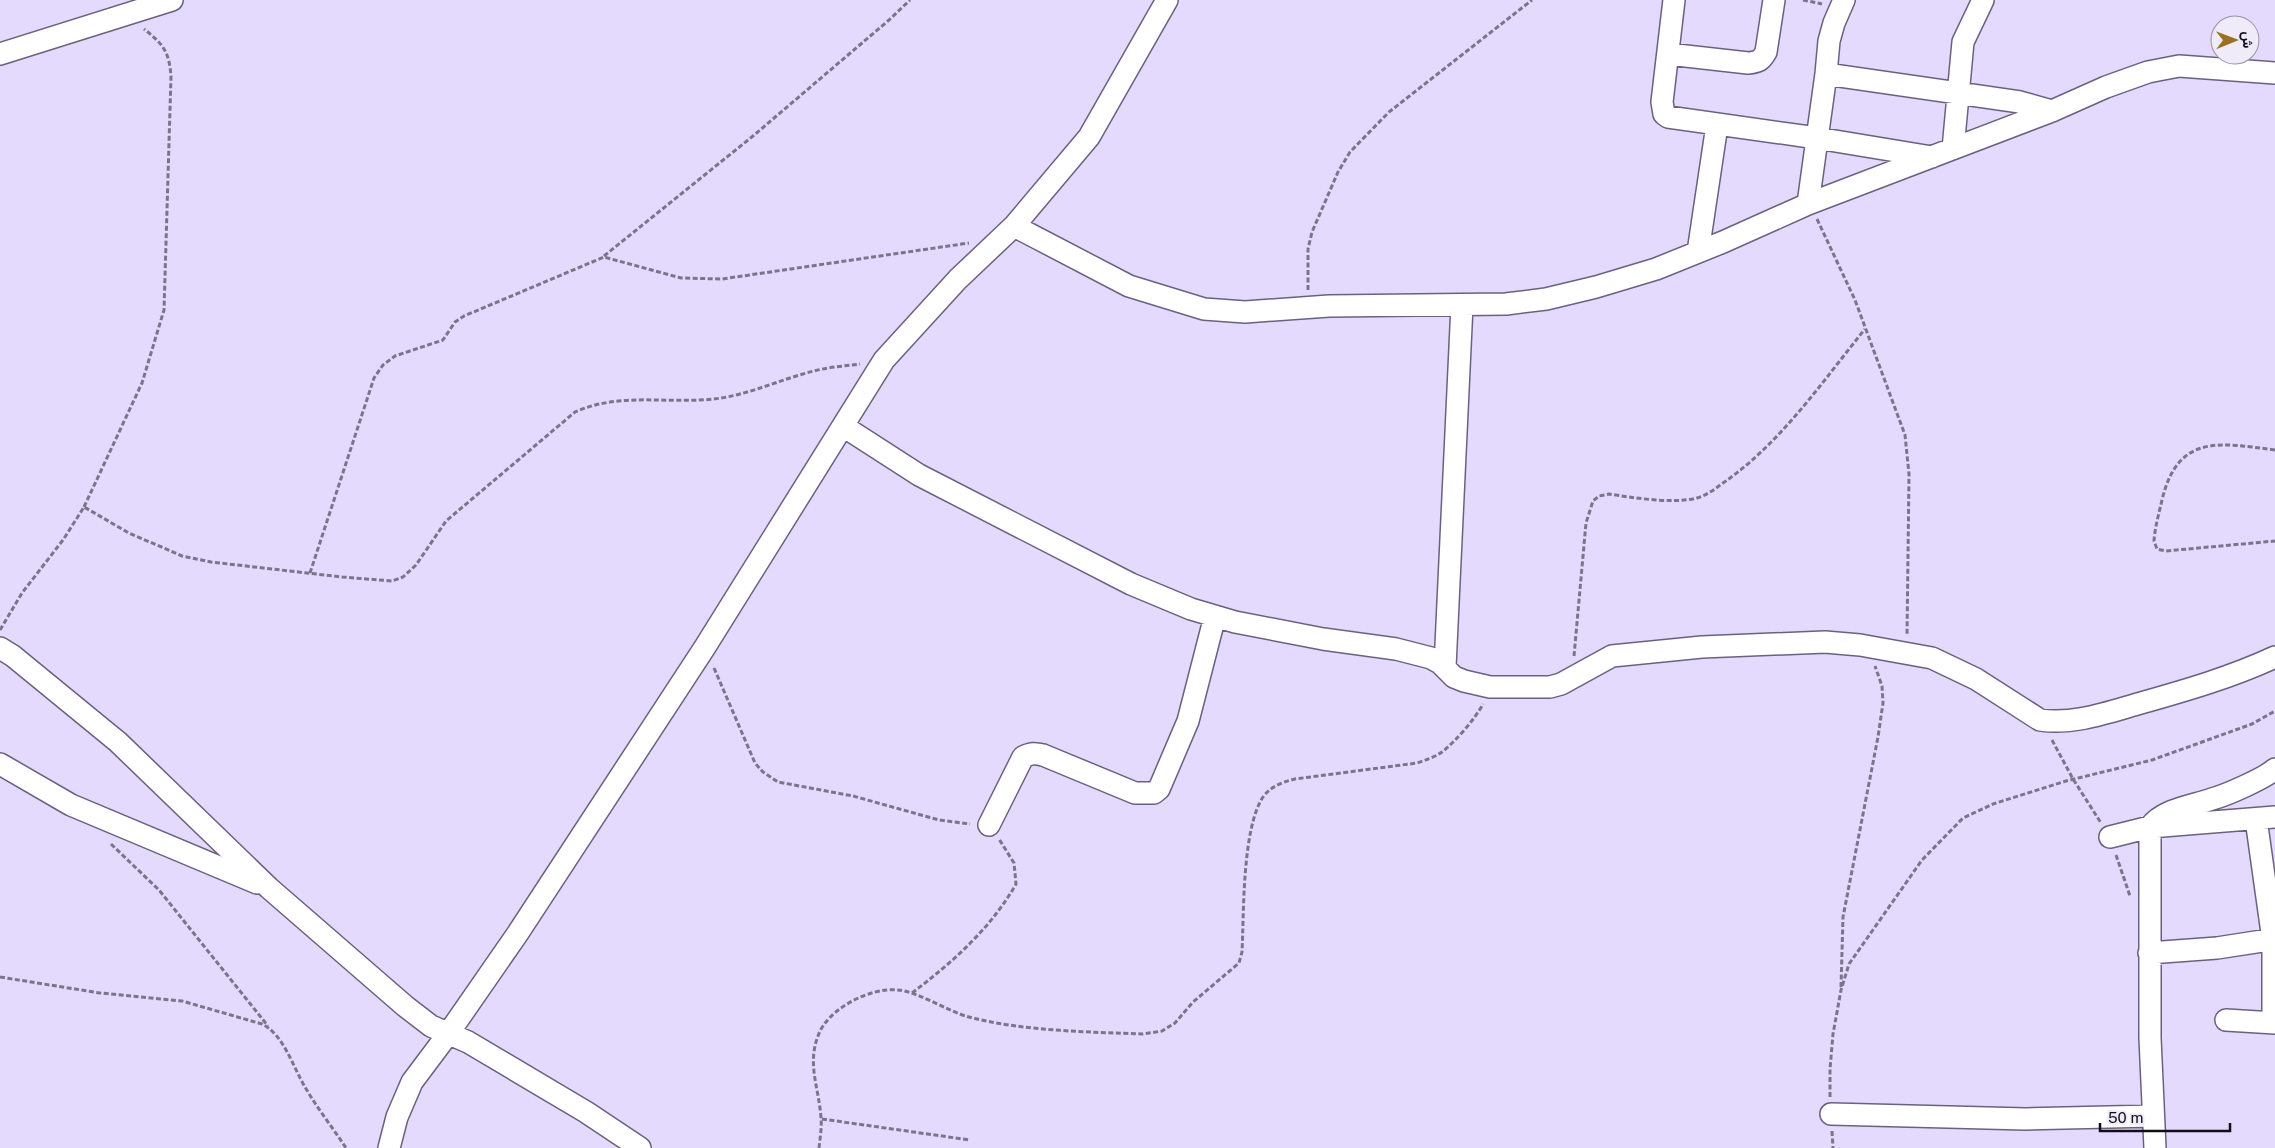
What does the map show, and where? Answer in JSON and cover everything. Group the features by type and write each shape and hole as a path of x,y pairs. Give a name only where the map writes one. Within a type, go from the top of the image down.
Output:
{"street":[{"path":"0,54 172,0"},
{"path":"388,1148 397,1117 412,1082 448,1034 518,933 705,646 884,360 958,279 1014,226 1089,137 1167,0"},
{"path":"1674,0 1662,102 1664,114 1668,118 1817,138 1932,157"},
{"path":"1668,54 1748,64 1757,62 1762,59 1766,52 1774,0"},
{"path":"1808,204 1832,30 1844,0"},
{"path":"1953,148 1957,93 1964,42 1983,0"},
{"path":"1014,226 1129,286 1204,309 1245,312 1308,308 1506,304 1546,299 1596,287 1656,269 1808,204 2052,111 2106,86 2148,72 2179,66 2275,72"},
{"path":"1826,74 2020,102 2052,111"},
{"path":"1698,252 1717,125"},
{"path":"1445,667 1462,305"},
{"path":"843,426 919,475 1122,580 1191,608 1215,616 1273,630 1396,649 1431,658 1445,667 1454,676 1490,687 1550,687 1572,678 1612,656 1702,647 1825,642 1860,645 1932,658 1976,680 2040,720 2053,722 2070,721 2112,711 2204,685 2275,657"},
{"path":"989,825 1023,757 1029,754 1043,755 1135,793 1154,793 1160,789 1188,721 1215,616"},
{"path":"0,648 13,656 118,742 269,888 405,1006 431,1026 468,1042 586,1112 640,1148"},
{"path":"0,764 71,805 269,888"},
{"path":"2155,1148 2150,953 2150,827 2153,822 2179,809 2214,799 2275,769"},
{"path":"2110,837 2150,827 2265,818 2274,940 2274,1023 2226,1020"},
{"path":"2150,953 2217,948 2274,940"},
{"path":"1830,1114 2026,1119 2154,1116"}],"path":[{"path":"310,573 374,378 383,365 395,356 443,340 454,322 464,316 604,256 752,136 890,20 910,0"},
{"path":"1308,308 1308,256 1312,232 1338,172 1350,152 1389,112 1532,0"},
{"path":"0,631 22,593 63,540 84,507 142,383 164,310 172,76 170,60 160,42 127,14"},
{"path":"1808,204 1822,226 1855,300 1905,435 1909,483 1906,654"},
{"path":"604,256 682,278 722,278 974,242"},
{"path":"1572,678 1586,523 1593,500 1599,496 1609,494 1686,500 1710,492 1756,457 1797,413 1865,329"},
{"path":"84,507 129,533 182,556 211,562 392,581 403,577 416,565 446,520 575,412 594,404 620,400 715,399 815,371 884,360"},
{"path":"2275,450 2232,444 2201,448 2185,455 2171,472 2164,492 2154,541 2156,549 2166,551 2275,541"},
{"path":"1841,990 1843,917 1883,703 1882,686 1878,671 1860,645"},
{"path":"705,646 755,763 763,772 778,782 853,796 939,820 958,824 989,825 1014,863 1016,884 995,914 958,957 912,993"},
{"path":"819,1148 822,1119 812,1055 823,1022 836,1010 858,999 883,991 898,990 912,993 938,1006 970,1017 1015,1025 1143,1034 1162,1031 1175,1023 1193,1002 1239,963 1242,952 1247,859 1257,809 1270,790 1278,784 1295,778 1417,763 1430,759 1442,752 1478,713 1490,687"},
{"path":"1833,1148 1830,1114 1830,1069 1833,1034 1841,990 1849,964 1877,921 1922,860 1963,818 1993,804 2057,784 2152,760 2252,724 2275,711"},
{"path":"105,838 158,890 270,1028 305,1088 346,1148"},
{"path":"0,976 100,993 182,1001 270,1028"},
{"path":"822,1119 970,1140"}]}
